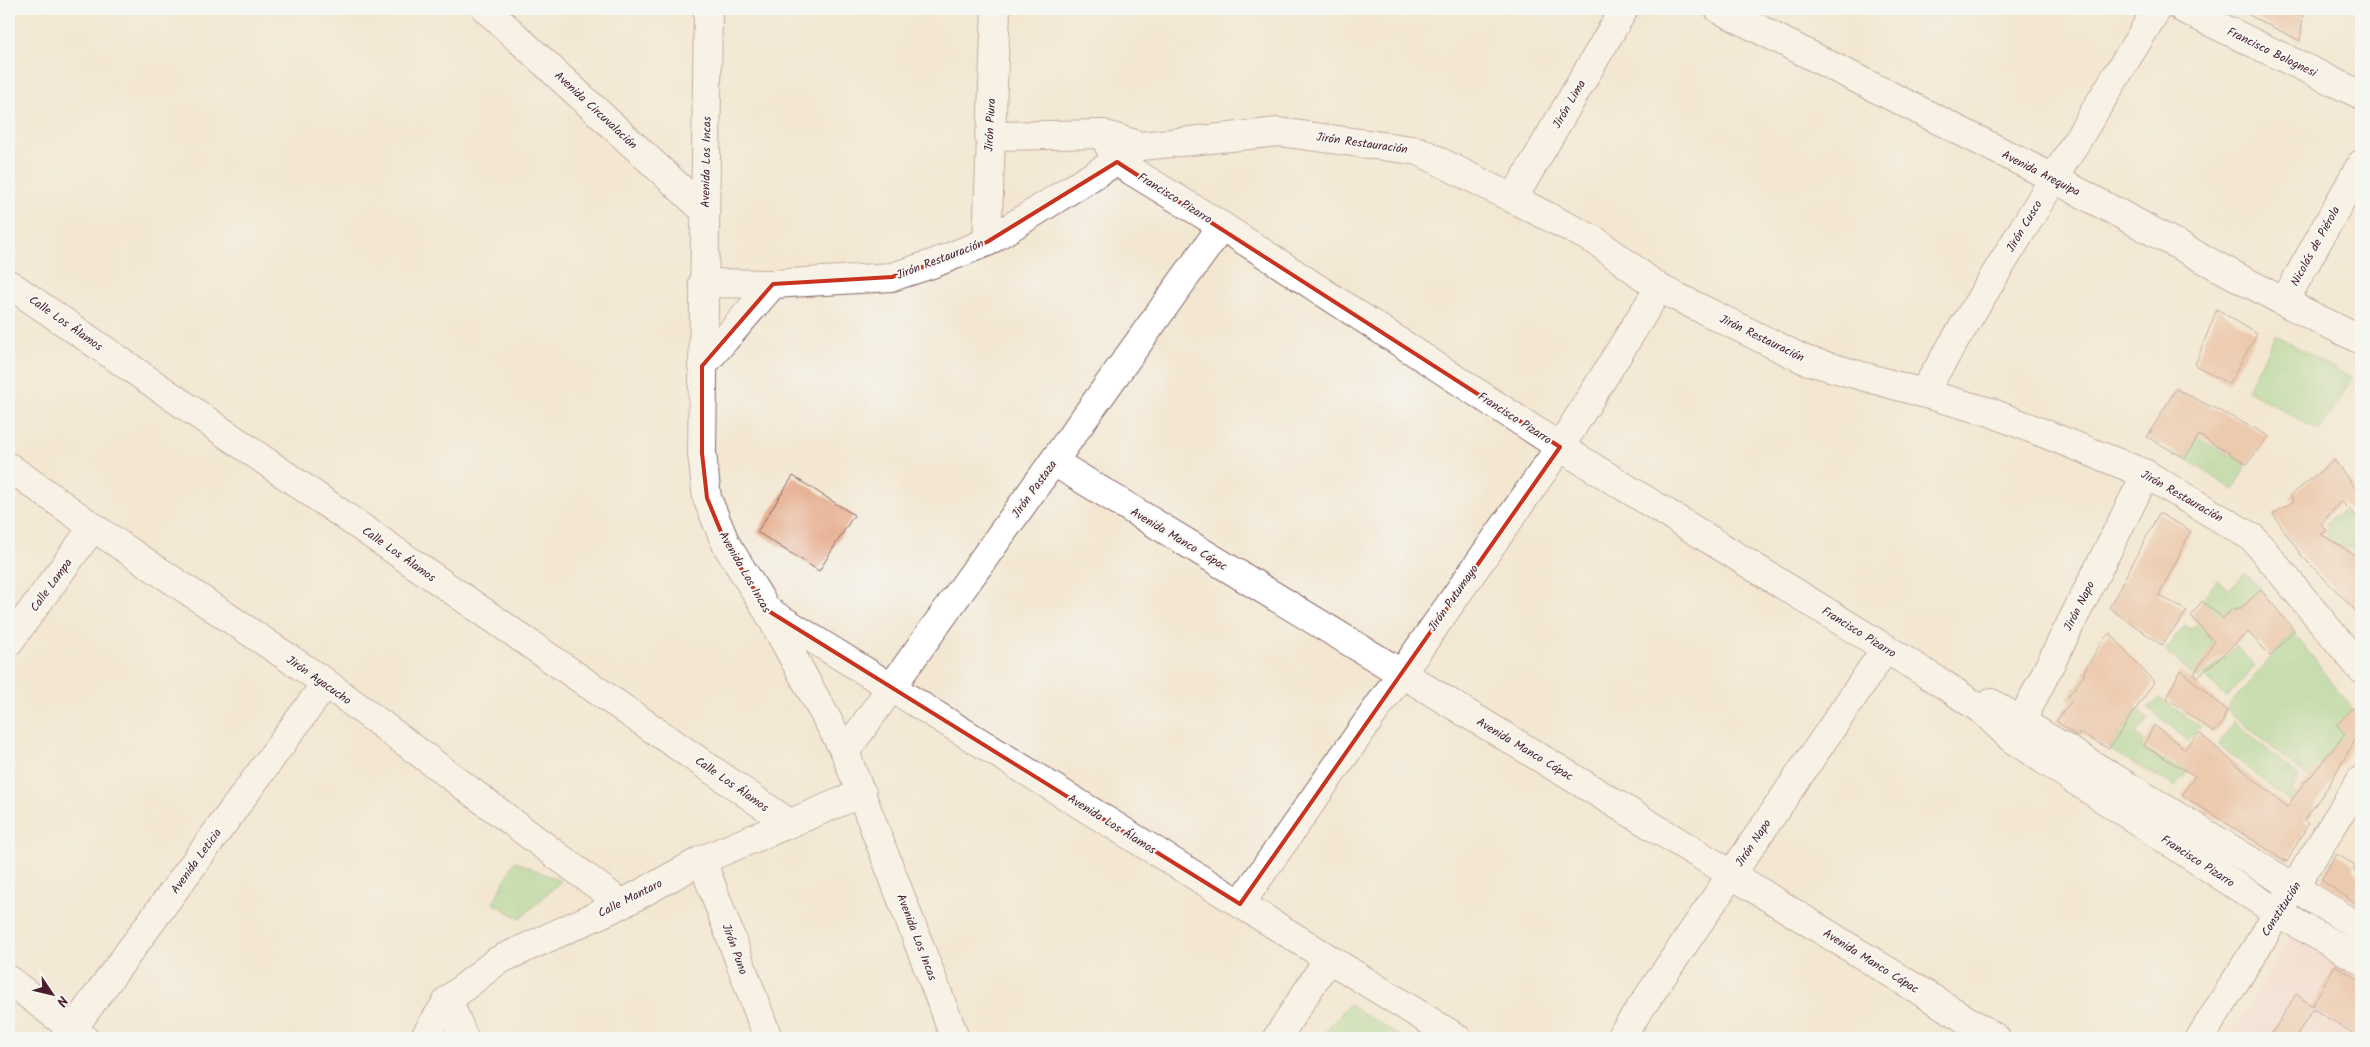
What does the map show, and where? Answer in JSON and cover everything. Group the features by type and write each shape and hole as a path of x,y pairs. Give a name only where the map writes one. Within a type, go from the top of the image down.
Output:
{"street":[{"name":"Avenida Circuvalación","path":"486,9 705,210"},
{"name":"Avenida Los Incas","path":"708,9 702,366 702,453 707,498 726,544 767,610 845,752 955,1038"},
{"name":"Jirón Piura","path":"987,242 996,9"},
{"name":"Jirón Lima","path":"1513,199 1624,9"},
{"name":"Avenida Arequipa","path":"1719,9 2053,178 2284,302 2361,340"},
{"name":"Jirón Cusco","path":"1923,393 2158,9"},
{"name":"Francisco Bolognesi","path":"2183,9 2361,95"},
{"name":"Jirón Restauración","path":"990,136 1103,134 1141,146 1279,132 1419,151 1596,240 1659,288 1805,360 1990,412 2146,474 2253,538 2361,669"},
{"path":"1103,134 1117,162"},
{"name":"Jirón Restauración","path":"703,283 772,284 892,277 932,264 987,242 1141,146"},
{"name":"Francisco Pizarro","path":"1117,162 1222,226 1560,447 1943,684 1989,701 2016,730 2278,913 2361,960"},
{"name":"Nicolás de Piérola","path":"2284,302 2361,164"},
{"name":"Jirón Pastaza","path":"845,752 1222,226"},
{"name":"Calle Los Álamos","path":"9,284 789,824"},
{"path":"702,366 772,284"},
{"name":"Jirón Putumayo","path":"1240,904 1560,447 1659,288"},
{"name":"Avenida Manco Cápac","path":"1054,462 1731,874 1996,1038"},
{"name":"Jirón Ayacucho","path":"9,467 93,527 326,683 622,904"},
{"name":"Jirón Napo","path":"2016,730 2146,474"},
{"name":"Calle Lampa","path":"9,642 93,527"},
{"name":"Avenida Los Álamos","path":"767,610 1457,1038"},
{"name":"Jirón Napo","path":"1620,1038 1886,648"},
{"name":"Avenida Leticia","path":"75,1035 326,683"},
{"name":"Francisco Pizarro","path":"2016,730 2296,887 2361,928"},
{"name":"Constitución","path":"2200,1038 2296,887 2361,780"},
{"name":"Calle Mantaro","path":"424,1038 448,1000 497,961 622,904 702,860 862,793"},
{"name":"Jirón Puno","path":"702,860 768,1038"},
{"path":"1277,1038 1328,958"},
{"path":"9,980 75,1035"},
{"path":"448,1000 464,1038"}],"highlighted area":[{"path":"1117,162 1560,447 1240,904 767,610 726,544 707,498 702,453 702,366 773,284 892,277 932,264 987,242"}],"shaded area":[{"path":"2293,932 2361,977 2361,1038 2230,1038"}],"green space":[{"path":"2276,335 2352,378 2319,431 2247,390"},
{"path":"2197,438 2247,464 2234,490 2185,458"},
{"path":"2342,511 2361,527 2361,553 2349,547 2328,560 2323,540 2328,534 2327,523"},
{"path":"2245,573 2261,590 2241,608 2232,609 2205,632 2213,643 2206,655 2209,666 2198,679 2165,651 2185,625 2191,629 2215,612 2202,601 2217,580 2229,589"},
{"path":"2293,632 2352,708 2338,725 2345,734 2319,766 2333,778 2323,790 2226,709"},
{"path":"2236,646 2255,666 2226,698 2204,675"},
{"path":"2159,698 2200,726 2188,741 2148,707"},
{"path":"2136,709 2148,719 2136,734 2143,740 2142,747 2176,768 2189,748 2201,753 2176,787 2109,749"},
{"path":"2234,721 2298,776 2292,792 2313,807 2308,817 2219,745"},
{"path":"515,861 561,881 520,919 493,903"},
{"path":"1349,1004 1403,1038 1320,1038"}],"building":[{"path":"2237,9 2284,9 2303,16 2300,41"},
{"path":"2217,309 2257,334 2229,384 2195,365"},
{"path":"2176,389 2269,436 2247,464 2199,435 2185,458 2147,437"},
{"path":"2334,460 2361,496 2361,521 2341,501 2321,524 2327,531 2321,534 2361,559 2361,616 2301,555 2273,514 2294,501 2290,496"},
{"path":"793,476 854,515 819,571 757,532"},
{"path":"2159,513 2191,531 2159,595 2187,611 2162,645 2109,608"},
{"path":"2261,590 2294,630 2271,656 2248,632 2198,677 2194,674 2214,642 2191,616 2202,601 2223,618 2232,609 2241,608"},
{"path":"2110,633 2154,682 2109,749 2079,732 2078,737 2056,721 2071,702 2067,698 2085,674 2083,673 2102,641"},
{"path":"2180,670 2227,710 2222,724 2214,733 2167,698"},
{"path":"2352,708 2361,719 2361,730 2327,788 2304,821 2308,824 2287,862 2182,795 2195,776 2144,746 2154,725 2185,749 2199,733 2287,807 2306,780 2345,734 2337,725"},
{"path":"2336,854 2354,864 2354,871 2361,876 2361,907 2321,880"},
{"path":"2335,965 2361,981 2361,1038 2313,1009 2295,1038 2269,1038 2296,994 2312,1006"}]}
